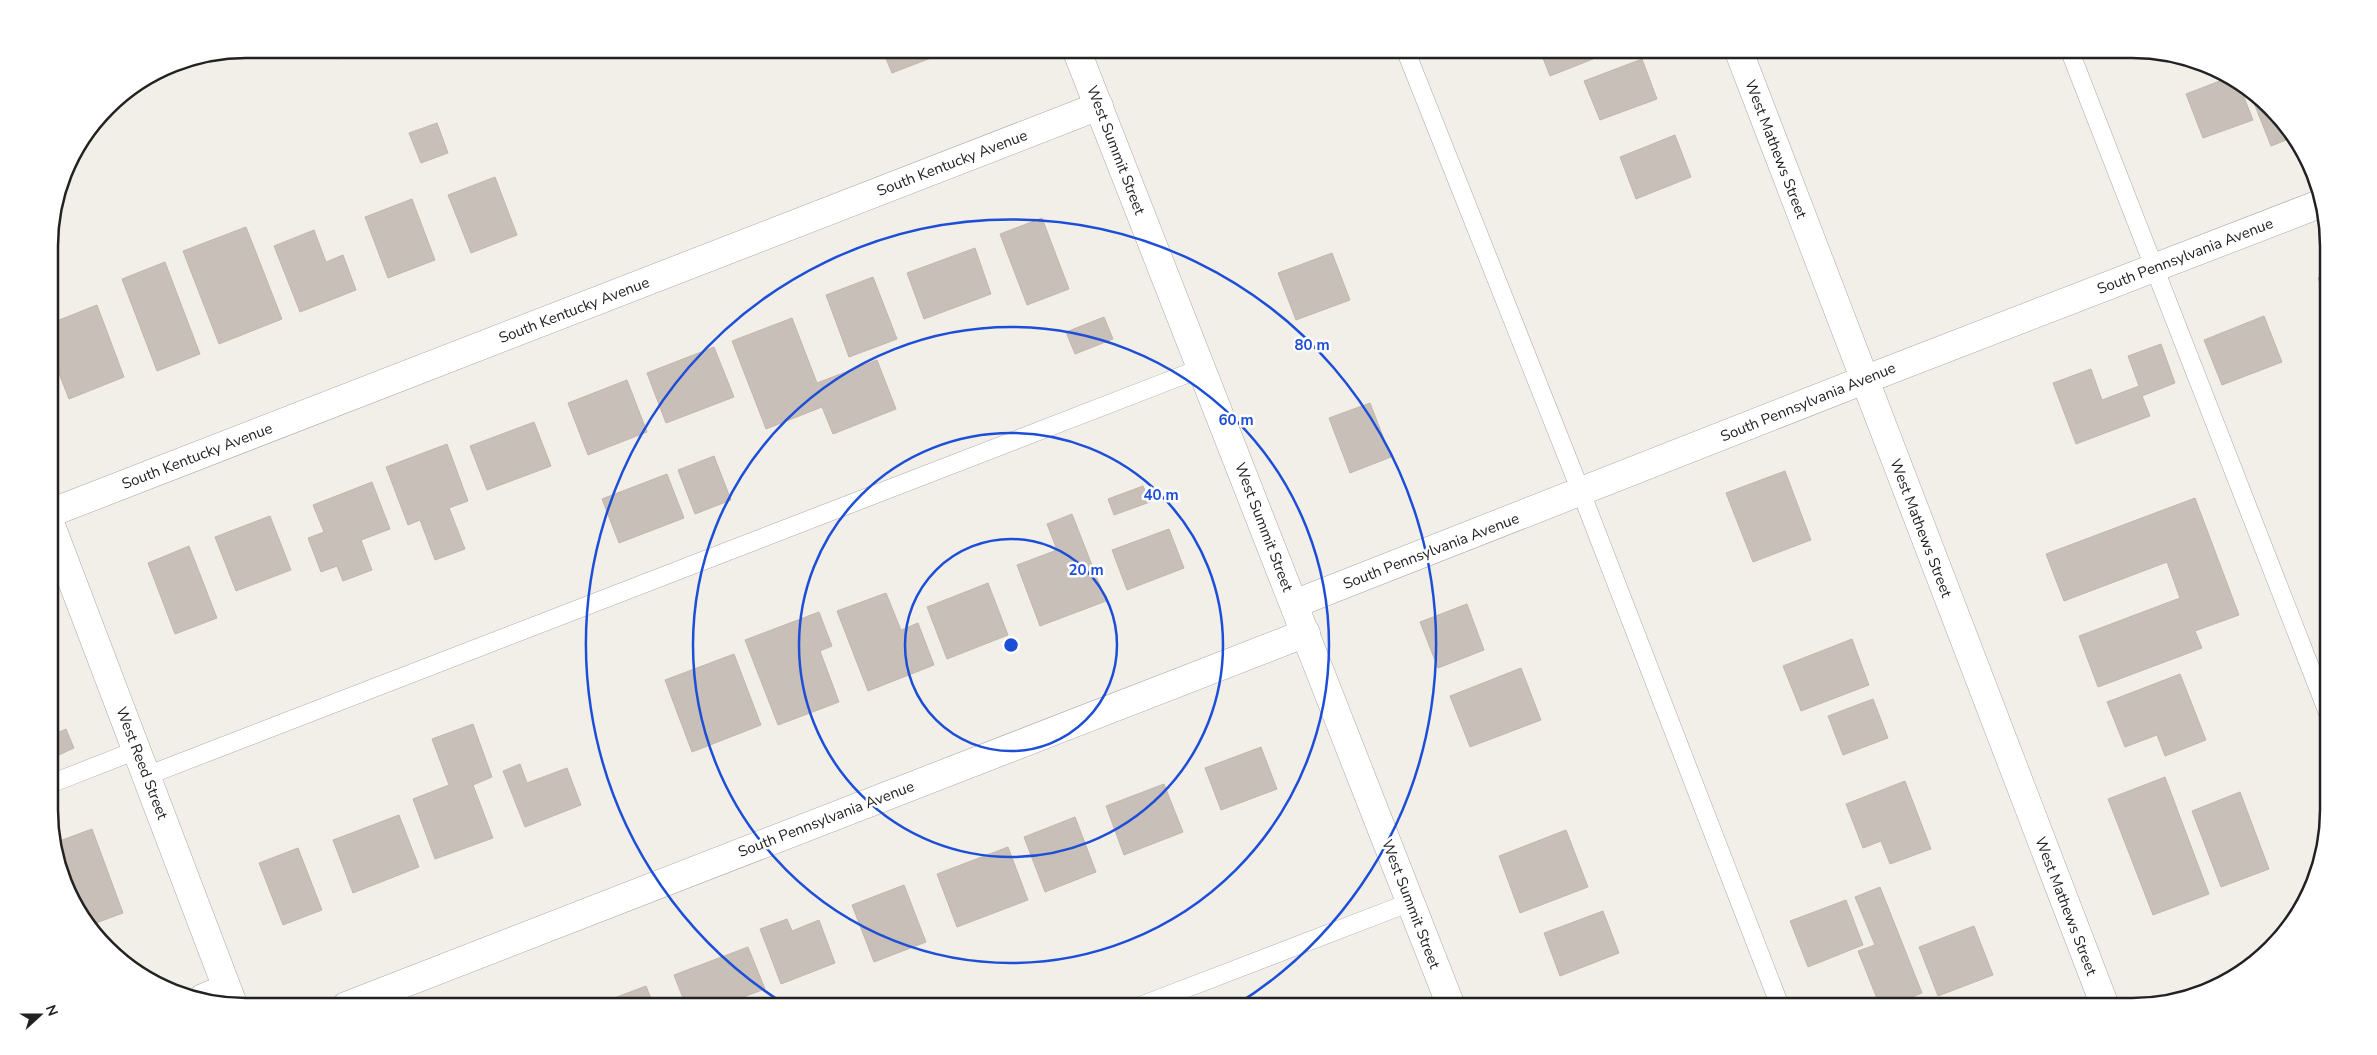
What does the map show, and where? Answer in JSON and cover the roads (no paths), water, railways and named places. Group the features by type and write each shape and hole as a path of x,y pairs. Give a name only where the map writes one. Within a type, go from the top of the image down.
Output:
{"street":[{"name":"West Summit Street","path":"1080,58 1448,998"},
{"name":"West Mathews Street","path":"1741,58 2102,998"},
{"name":"South Kentucky Avenue","path":"58,510 1099,106"},
{"name":"South Pennsylvania Avenue","path":"1294,604 1864,380 2315,206"},
{"name":"West Reed Street","path":"58,544 146,776 221,996"},
{"name":"South Pennsylvania Avenue","path":"367,998 1306,633"}],"lane":[{"path":"1409,58 1582,492 1777,998"},
{"path":"2073,58 2153,268 2320,693"},
{"path":"146,776 1202,368"},
{"path":"58,781 136,750"},
{"path":"1161,998 1411,902"}]}
